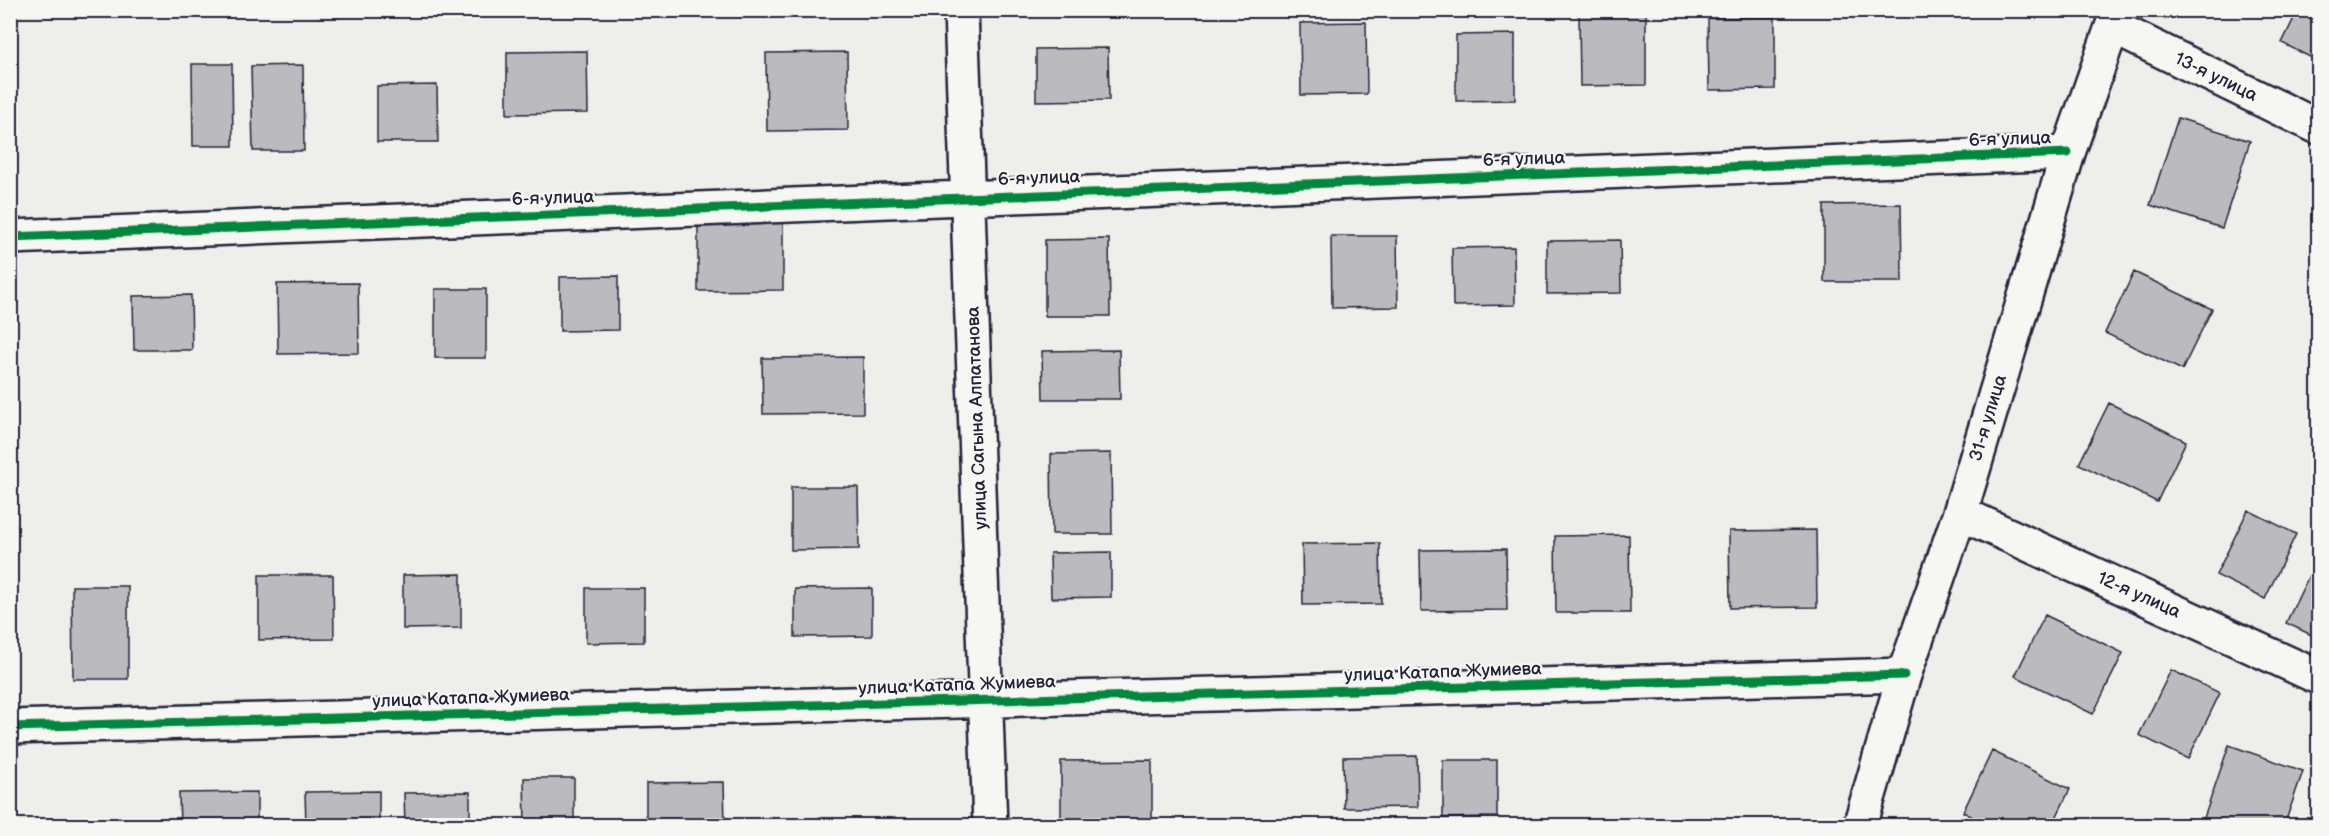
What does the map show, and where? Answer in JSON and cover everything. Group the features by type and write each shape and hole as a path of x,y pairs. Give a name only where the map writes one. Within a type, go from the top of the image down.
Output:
{"street":[{"name":"улица Сагына Алпатанова","path":"961,10 988,701 990,825"},
{"name":"13-я улица","path":"2116,19 2319,127"},
{"name":"31-я улица","path":"1860,825 1904,675 1960,513 2068,153 2116,19"},
{"name":"6-я улица","path":"10,237 2068,153"},
{"name":"12-я улица","path":"1960,513 2319,677"},
{"name":"улица Катапа Жумиева","path":"10,727 1904,675"}],"building":[{"path":"2298,10 2318,10 2318,61 2282,43"},
{"path":"1646,13 1646,85 1580,86 1579,14"},
{"path":"1775,17 1775,89 1709,90 1708,18"},
{"path":"1366,22 1367,94 1301,95 1300,23"},
{"path":"1515,34 1515,100 1456,101 1456,35"},
{"path":"1108,48 1109,100 1036,101 1036,49"},
{"path":"587,51 588,113 507,114 507,52"},
{"path":"847,52 848,130 767,131 766,53"},
{"path":"192,64 232,64 233,146 193,146"},
{"path":"303,65 304,151 253,151 251,66"},
{"path":"437,85 438,142 377,142 377,86"},
{"path":"2178,118 2250,141 2222,228 2150,205"},
{"path":"1901,204 1902,282 1824,282 1824,205"},
{"path":"783,221 783,290 698,291 698,222"},
{"path":"1331,236 1397,236 1398,307 1332,308"},
{"path":"1109,239 1110,316 1045,316 1045,240"},
{"path":"1620,240 1621,293 1547,294 1547,241"},
{"path":"1514,247 1515,305 1453,306 1452,248"},
{"path":"2134,272 2212,309 2182,370 2105,333"},
{"path":"618,276 618,330 560,331 560,277"},
{"path":"358,283 359,353 278,354 277,284"},
{"path":"435,289 486,289 486,358 435,358"},
{"path":"191,295 192,350 134,350 133,296"},
{"path":"1119,350 1120,399 1043,399 1042,351"},
{"path":"863,357 863,413 763,414 762,358"},
{"path":"2109,403 2186,441 2157,502 2079,464"},
{"path":"1111,453 1112,534 1052,534 1051,454"},
{"path":"791,487 858,487 859,549 791,550"},
{"path":"2248,510 2296,534 2265,599 2216,575"},
{"path":"1816,530 1817,607 1730,608 1729,531"},
{"path":"1629,535 1630,613 1556,613 1555,536"},
{"path":"1380,543 1381,604 1303,605 1302,544"},
{"path":"1506,549 1507,610 1421,611 1420,550"},
{"path":"1111,552 1111,597 1051,598 1050,553"},
{"path":"2318,557 2318,638 2286,623"},
{"path":"461,574 461,628 403,629 403,575"},
{"path":"259,575 333,575 334,639 259,640"},
{"path":"72,586 128,586 128,679 73,679"},
{"path":"586,588 644,588 644,642 586,643"},
{"path":"872,588 872,636 795,637 795,589"},
{"path":"2045,615 2123,653 2093,714 2015,676"},
{"path":"2171,670 2220,693 2188,759 2139,735"},
{"path":"2229,745 2303,771 2284,826 2224,826 2204,818"},
{"path":"1992,751 2070,789 2052,826 1990,826 1963,812"},
{"path":"1417,756 1418,807 1344,808 1343,757"},
{"path":"1152,760 1152,824 1061,824 1061,761"},
{"path":"1443,760 1497,760 1497,817 1443,818"},
{"path":"524,778 574,778 574,826 525,826"},
{"path":"724,782 725,826 646,826 646,783"},
{"path":"379,791 379,826 306,826 305,792"},
{"path":"257,792 257,826 180,826 179,793"},
{"path":"470,792 470,826 405,826 404,793"}],"cycle path":[{"path":"10,237 2068,153"},
{"path":"10,727 1904,675"}]}
